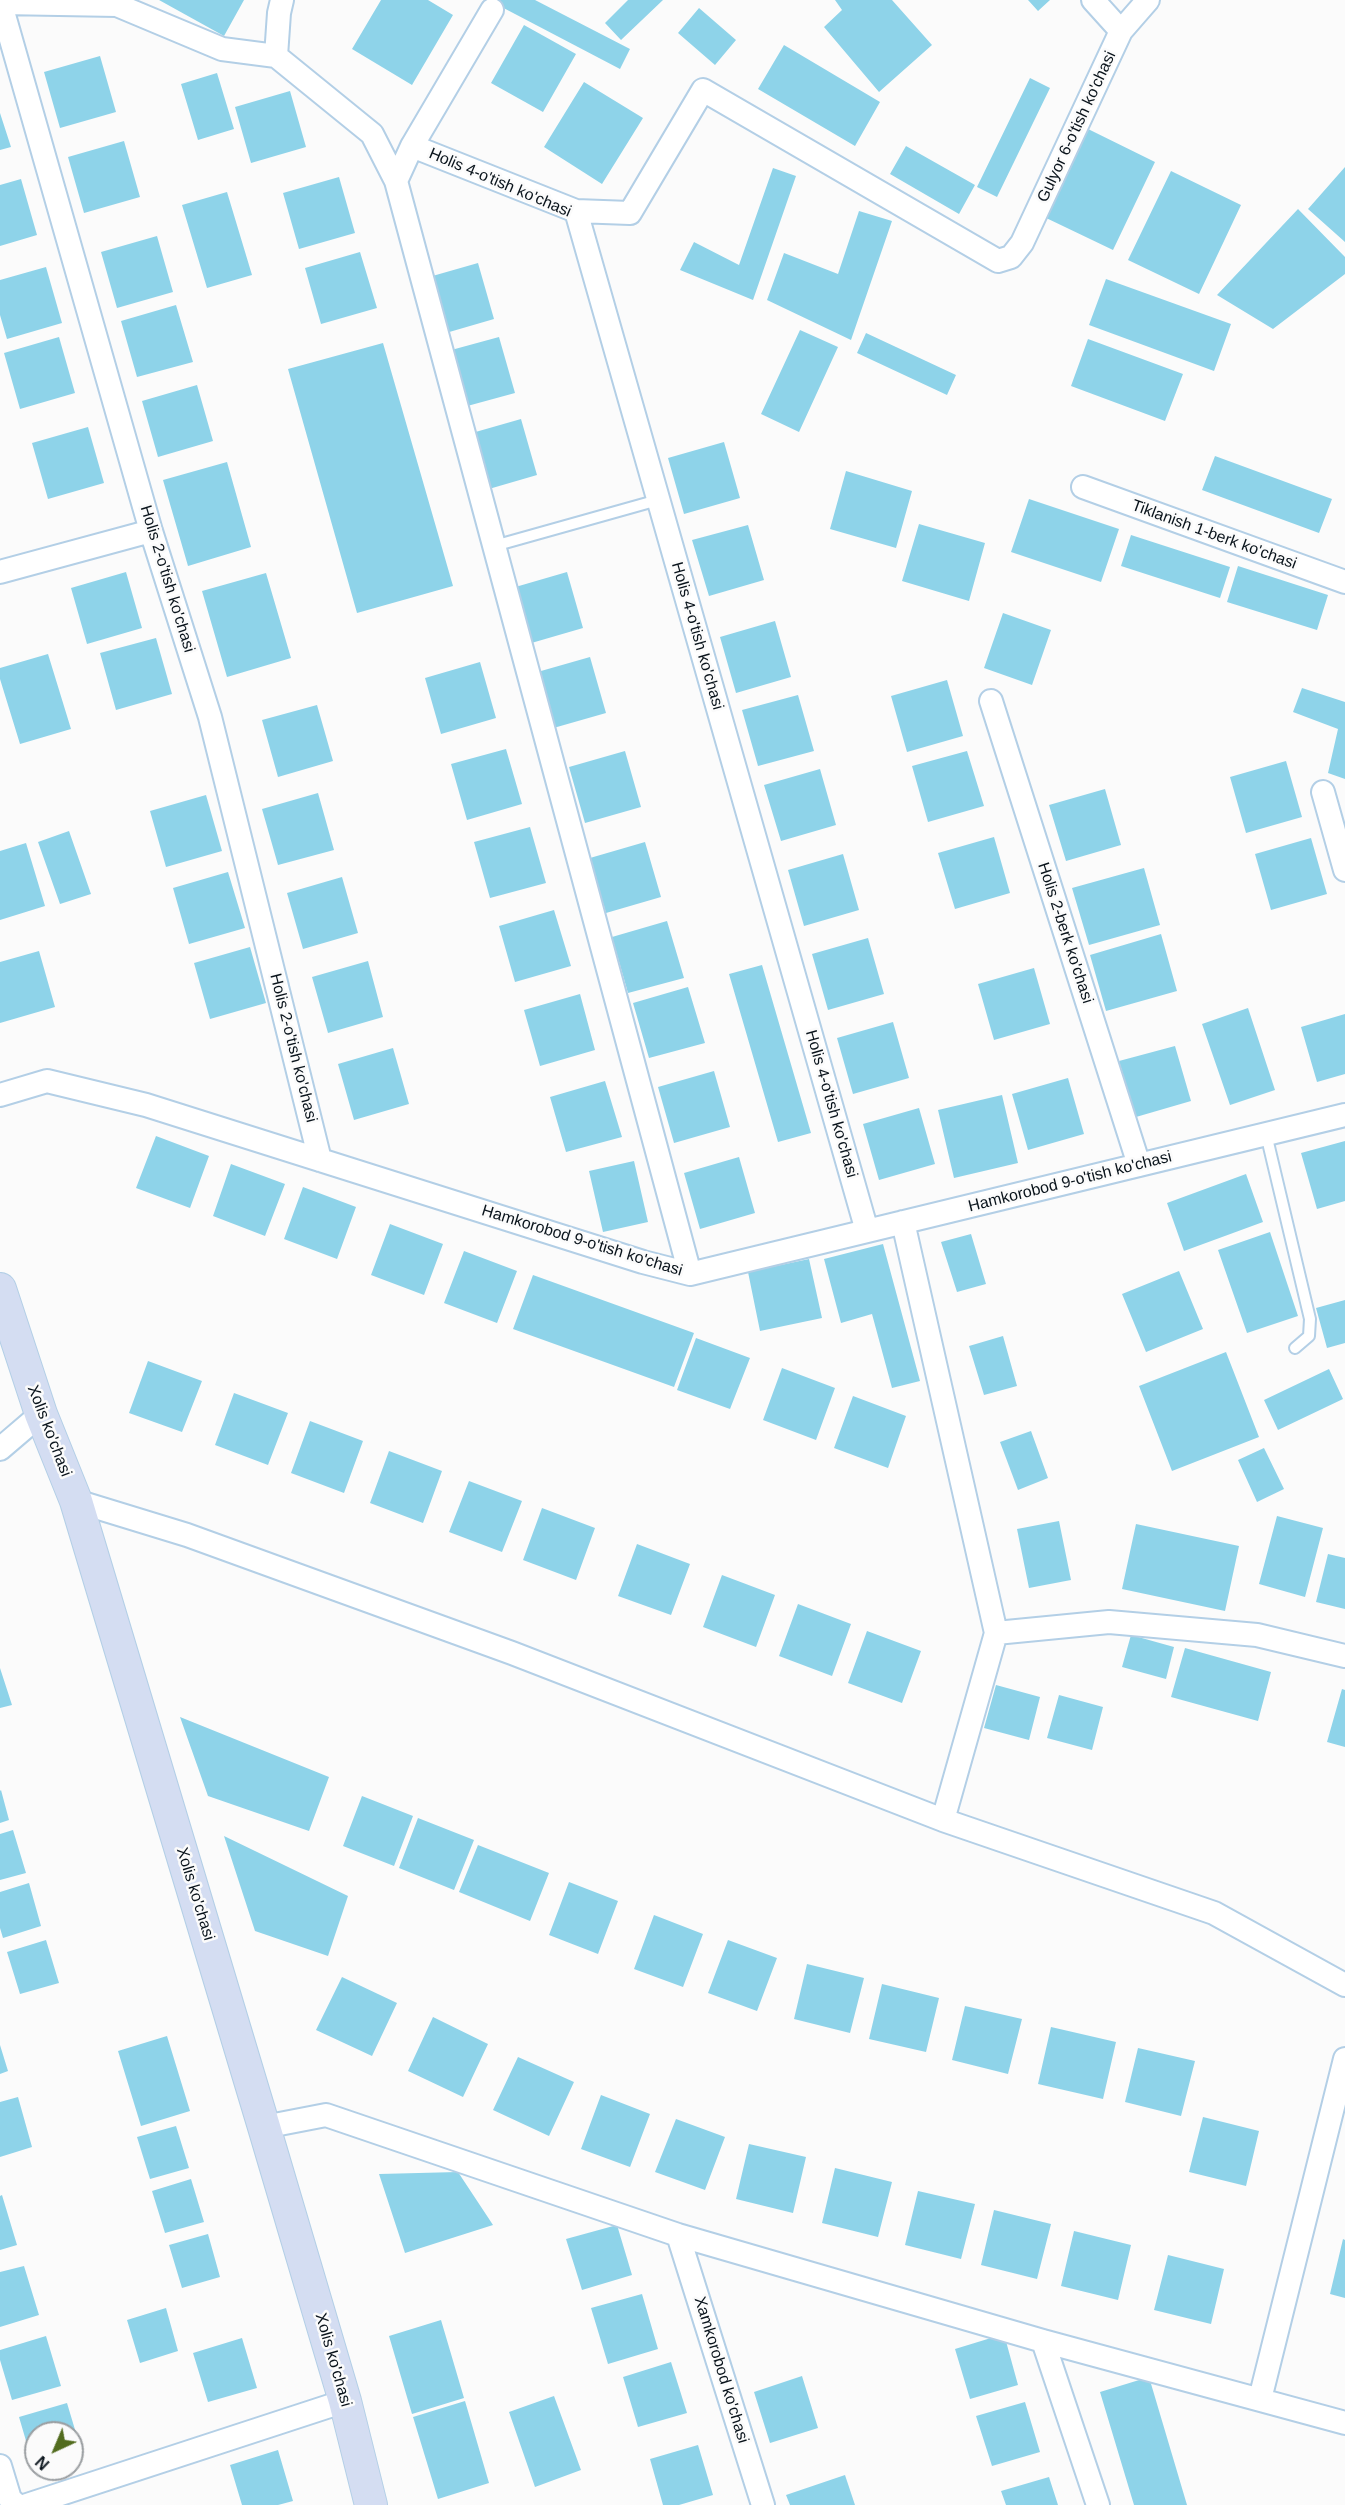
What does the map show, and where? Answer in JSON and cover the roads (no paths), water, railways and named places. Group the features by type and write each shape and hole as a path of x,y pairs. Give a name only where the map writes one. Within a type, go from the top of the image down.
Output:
{"street":[{"path":"276,56 282,0"},
{"path":"1093,0 1121,32"},
{"name":"Gulyor 6-o'tish ko'chasi","path":"576,212 630,213 703,90 998,261 1011,257 1022,243 1121,32 1148,0"},
{"path":"0,2 117,5 222,49 276,56 372,135 396,181 690,1274"},
{"name":"Holis 2-o'tish ko'chasi","path":"0,2 152,531 210,717 321,1160"},
{"path":"396,181 412,146 492,10"},
{"name":"Holis 4-o'tish ko'chasi","path":"412,146 576,212 867,1231"},
{"name":"Tiklanish 1-berk ko'chasi","path":"1083,487 1345,582"},
{"path":"0,572 152,531"},
{"name":"Holis 2-berk ko'chasi","path":"991,701 1139,1165"},
{"path":"1323,792 1345,870"},
{"name":"Hamkorobod 9-o'tish ko'chasi","path":"0,1095 47,1081 146,1106 644,1262 690,1274 1345,1115"},
{"path":"903,1222 996,1633 943,1820"},
{"name":"Xolis ko'chasi","path":"0,1289 41,1414 76,1501 345,2401 371,2505"},
{"path":"0,1449 41,1414"},
{"path":"76,1501 187,1535 512,1653 943,1820 1214,1913 1345,1985"},
{"path":"996,1633 1109,1622 1257,1635 1345,1656"},
{"path":"1260,2399 1345,2059"},
{"path":"264,2127 326,2115 678,2235 1043,2341 1345,2423"},
{"name":"Xamkorobod ko'chasi","path":"678,2235 763,2505"},
{"path":"1043,2341 1098,2505"},
{"path":"27,2505 345,2401"},
{"path":"0,2466 10,2499 17,2505"}],"lane":[{"path":"494,546 658,500"},
{"path":"1266,1134 1310,1319 1309,1336 1295,1348"}]}
